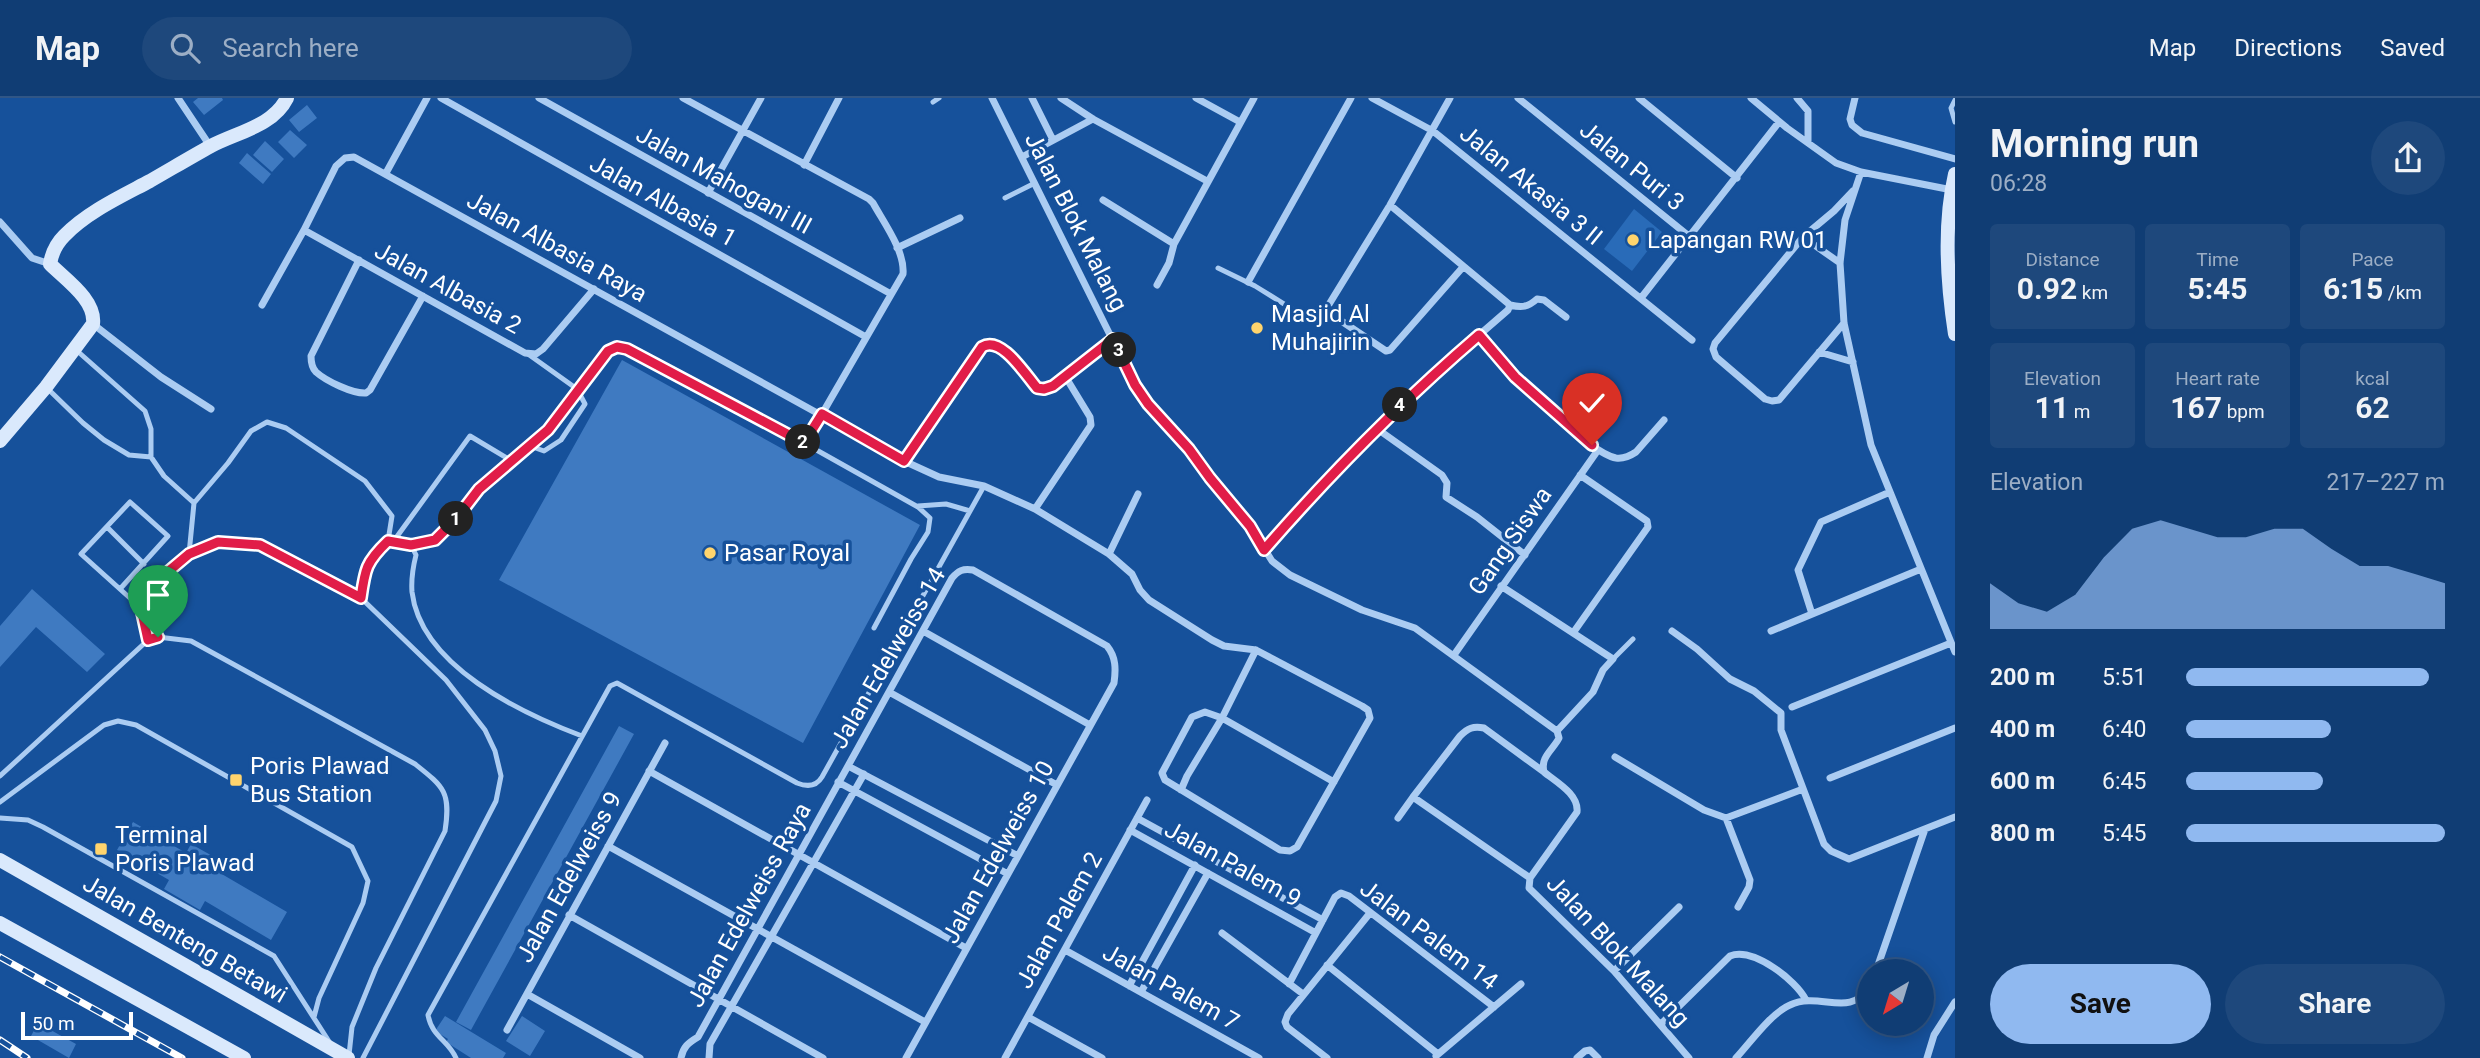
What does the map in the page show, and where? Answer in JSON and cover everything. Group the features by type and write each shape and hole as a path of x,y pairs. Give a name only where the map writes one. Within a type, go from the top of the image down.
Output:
{"street":[{"path":"178,98 210,146"},
{"path":"50,264 52,252 58,242 75,225 210,146 269,119 287,98"},
{"path":"386,173 427,98"},
{"name":"Jalan Albasia 1","path":"441,98 866,337"},
{"name":"Jalan Mahogani III","path":"539,98 891,294"},
{"path":"683,98 869,199 897,248 904,271 822,414"},
{"path":"708,193 761,98"},
{"path":"804,165 839,98"},
{"name":"Jalan Blok Malang","path":"992,98 1135,385 1250,526 1272,561 1290,575 1378,617 1415,628 1557,731"},
{"path":"1032,98 1053,140"},
{"path":"1060,98 1207,181"},
{"path":"1196,98 1240,122"},
{"path":"1157,285 1169,262 1174,244 1254,98"},
{"path":"1248,282 1351,98"},
{"name":"Jalan Akasia 3 II","path":"1372,98 1433,131 1692,340"},
{"path":"1450,98 1328,309 1386,351 1390,350 1463,267"},
{"name":"Jalan Puri 3","path":"1518,98 1689,237"},
{"path":"1640,98 1737,177"},
{"path":"1751,98 1836,163 1861,172 1953,183 1948,253 1955,334"},
{"path":"1797,98 1808,111 1808,140"},
{"path":"1855,98 1850,119 1857,130 1955,159"},
{"path":"1021,157 1093,119"},
{"path":"1641,298 1779,122"},
{"name":"Jalan Albasia Raya","path":"304,230 336,166 345,159 354,157 904,461 939,477 984,486 1035,509 1110,554 1132,574 1149,600 1212,640 1237,648 1256,650 1368,710 1370,718 1334,782"},
{"path":"1861,172 1845,220 1840,263 1844,323 1871,445 1955,652"},
{"path":"1844,323 1779,400 1765,399 1716,357 1713,349 1715,343 1803,237 1834,211 1853,190"},
{"path":"1103,200 1174,244"},
{"path":"1390,205 1510,304 1521,308 1537,299 1544,300 1566,317"},
{"path":"1834,211 1845,220"},
{"path":"897,248 960,218"},
{"path":"0,222 32,258 50,264 89,303 94,316 93,324 46,387 3,433"},
{"path":"262,304 304,230"},
{"name":"Jalan Albasia 2","path":"304,230 525,353 536,354 543,349 594,289"},
{"path":"1803,237 1840,263"},
{"path":"359,260 310,356 317,373 351,391 366,393 424,296"},
{"path":"1264,550 1376,428 1508,310 1510,304"},
{"path":"93,324 161,377 211,409"},
{"path":"1479,335 1515,377 1598,450 1615,458 1631,456 1664,420"},
{"path":"904,461 982,347 988,343 996,344 1004,350 1037,388 1044,389 1053,386 1113,339"},
{"path":"1819,352 1853,362"},
{"path":"1035,509 1091,425 1090,417 1065,376"},
{"path":"1376,428 1441,475 1447,483 1446,497 1477,517 1525,555"},
{"name":"Gang Siswa","path":"1454,655 1598,450"},
{"path":"1573,632 1648,527 1647,521 1580,475"},
{"path":"1812,614 1798,570 1821,523 1890,492"},
{"path":"1110,554 1138,494"},
{"name":"Jalan Edelweiss 14","path":"848,766 952,578 962,569 973,570 1107,646 1114,662"},
{"path":"1771,631 1921,569"},
{"path":"1502,586 1613,659 1603,670 1593,692 1557,731 1558,741 1542,761 1544,772"},
{"path":"923,631 1090,725"},
{"path":"1672,631 1730,679 1754,691 1781,713 1781,730 1824,844 1831,851 1849,859 1955,817"},
{"path":"1792,707 1951,643"},
{"path":"1181,790 1222,718 1256,650"},
{"name":"Jalan Edelweiss 10","path":"906,1058 1114,682 1114,662"},
{"path":"888,692 1057,785"},
{"path":"1205,712 1222,718 1334,782 1297,847 1290,852 1280,850 1165,780 1162,773 1192,717 1205,712"},
{"path":"1398,818 1460,736 1474,726 1484,728 1544,772"},
{"path":"1830,778 1955,728"},
{"name":"Jalan Edelweiss 9","path":"507,1030 665,743"},
{"path":"1615,757 1681,796 1726,818 1804,789"},
{"path":"848,766 1017,856"},
{"name":"Jalan Edelweiss Raya","path":"681,1058 688,1042 698,1037 848,766"},
{"path":"649,771 967,948"},
{"name":"Jalan Blok Malang","path":"1544,772 1574,798 1578,805 1577,811 1530,878 1530,888 1614,971 1689,1058"},
{"name":"Jalan Edelweiss Raya","path":"709,1058 710,1044 864,774"},
{"path":"838,782 1008,874"},
{"path":"1413,797 1530,878"},
{"name":"Jalan Palem 2","path":"1005,1058 1147,800"},
{"name":"Jalan Palem 9","path":"1137,818 1323,920"},
{"path":"1726,818 1749,880 1749,887 1738,906"},
{"path":"1879,959 1925,829"},
{"name":"Jalan Palem 9","path":"1130,830 1316,933"},
{"path":"608,846 925,1022"},
{"name":"Jalan Benteng Betawi","path":"0,860 344,1056"},
{"path":"1129,986 1195,865"},
{"path":"1141,992 1208,873"},
{"name":"Jalan Palem 14","path":"1323,920 1335,897 1341,893 1349,896 1493,1007"},
{"path":"1614,971 1679,907"},
{"path":"1327,1058 1287,1027 1285,1021 1303,994 1370,913"},
{"path":"569,915 823,1058"},
{"path":"1289,984 1323,920"},
{"path":"0,923 244,1058"},
{"path":"1222,933 1303,994"},
{"name":"Jalan Palem 7","path":"1065,950 1259,1058"},
{"path":"1661,1024 1730,957 1738,953 1748,954 1768,965 1795,984 1806,1000"},
{"path":"1328,965 1437,1056 1521,984"},
{"path":"527,994 640,1058"},
{"path":"1736,1058 1780,1010 1806,1000 1857,1001"},
{"path":"1927,1058 1934,1035 1955,1002"},
{"path":"1028,1017 1102,1058"},
{"path":"1577,1058 1590,1050 1598,1058"}],"lane":[{"path":"933,102 940,98"},
{"path":"1955,100 1951,113 1955,122"},
{"path":"1004,198 1035,183"},
{"path":"1218,268 1248,282 1305,317 1328,309"},
{"path":"391,542 411,545 435,540 456,519 479,489 530,446 562,412 577,388 608,351 617,347 627,349 804,443 918,506 930,518 931,524 874,628"},
{"path":"75,349 145,411 151,429 151,457 164,476 194,503"},
{"path":"525,353 577,388 585,404 561,440 544,451 530,446"},
{"path":"46,387 104,440 129,456 151,457"},
{"path":"804,443 822,414"},
{"path":"189,554 194,503 251,431 267,422 286,428 365,481 391,516 391,542"},
{"path":"361,598 371,557 391,542 470,436 512,461"},
{"path":"456,1058 430,1026 428,1015 610,686 617,683 797,783 810,786 815,784 822,777 984,486"},
{"path":"120,589 168,536 130,502 81,554 141,608 148,640"},
{"path":"918,506 946,504 970,511"},
{"path":"107,527 144,564"},
{"path":"141,608 151,586 189,554 218,542 260,545 361,598 454,690 485,730 495,751 501,776 496,801 363,1058"},
{"path":"411,545 416,555 412,572 412,593 418,613 439,649 506,702 582,736"},
{"path":"0,776 148,640 158,637 191,641 415,764 435,780 446,796 448,810 445,831 376,968 352,1027 344,1056"},
{"path":"1613,659 1633,639"},
{"path":"0,802 104,725 118,721 136,725 352,847 368,881 363,903 319,999 314,1017"},
{"path":"0,818 28,820 43,827 260,946 283,966 314,1017 344,1056"}],"shaded area":[{"name":"Lapangan RW 01","path":"1634,209 1662,232 1632,271 1604,249"}],"building":[{"path":"198,98 223,100 204,115 193,102"},
{"path":"307,105 317,118 299,132 289,120"},
{"path":"290,130 307,145 294,158 278,142"},
{"path":"265,141 284,159 272,172 253,155"},
{"path":"247,153 271,174 263,184 239,163"},
{"name":"Pasar Royal","path":"622,360 920,525 803,743 499,580"},
{"path":"32,589 105,654 87,672 36,627 0,667 0,626"},
{"path":"619,726 634,734 471,1030 456,1022"},
{"path":"133,822 186,853 191,844 225,863 220,873 287,912 271,940 205,901 200,910 164,889 169,880 117,850"},
{"path":"445,1016 506,1053 503,1058 471,1058 446,1042 448,1039 435,1031"},
{"path":"522,1016 545,1031 530,1056 506,1041"},
{"path":"38,1023 76,1044 69,1058 31,1036"}],"railway":[{"path":"0,957 182,1058"},
{"path":"0,1040 27,1058"}],"place":[{"name":"Lapangan RW 01","path":"1633,240"},
{"name":"Masjid Al Muhajirin","path":"1257,328"},
{"name":"Pasar Royal","path":"710,553"},
{"name":"Poris Plawad Bus Station","path":"236,780"},
{"name":"Terminal Poris Plawad","path":"101,849"}],"route":[{"path":"158,637 148,640 141,608 151,586 189,554 218,542 260,545 361,598 371,557 388,541 411,545 435,540 456,519 479,489 548,430 577,388 608,351 617,347 627,349 804,443 822,414 904,461 982,347 988,343 996,344 1004,350 1037,388 1044,389 1053,386 1113,339 1135,385 1148,404 1189,449 1250,526 1264,550 1360,444 1479,335 1515,377 1592,445"}]}
